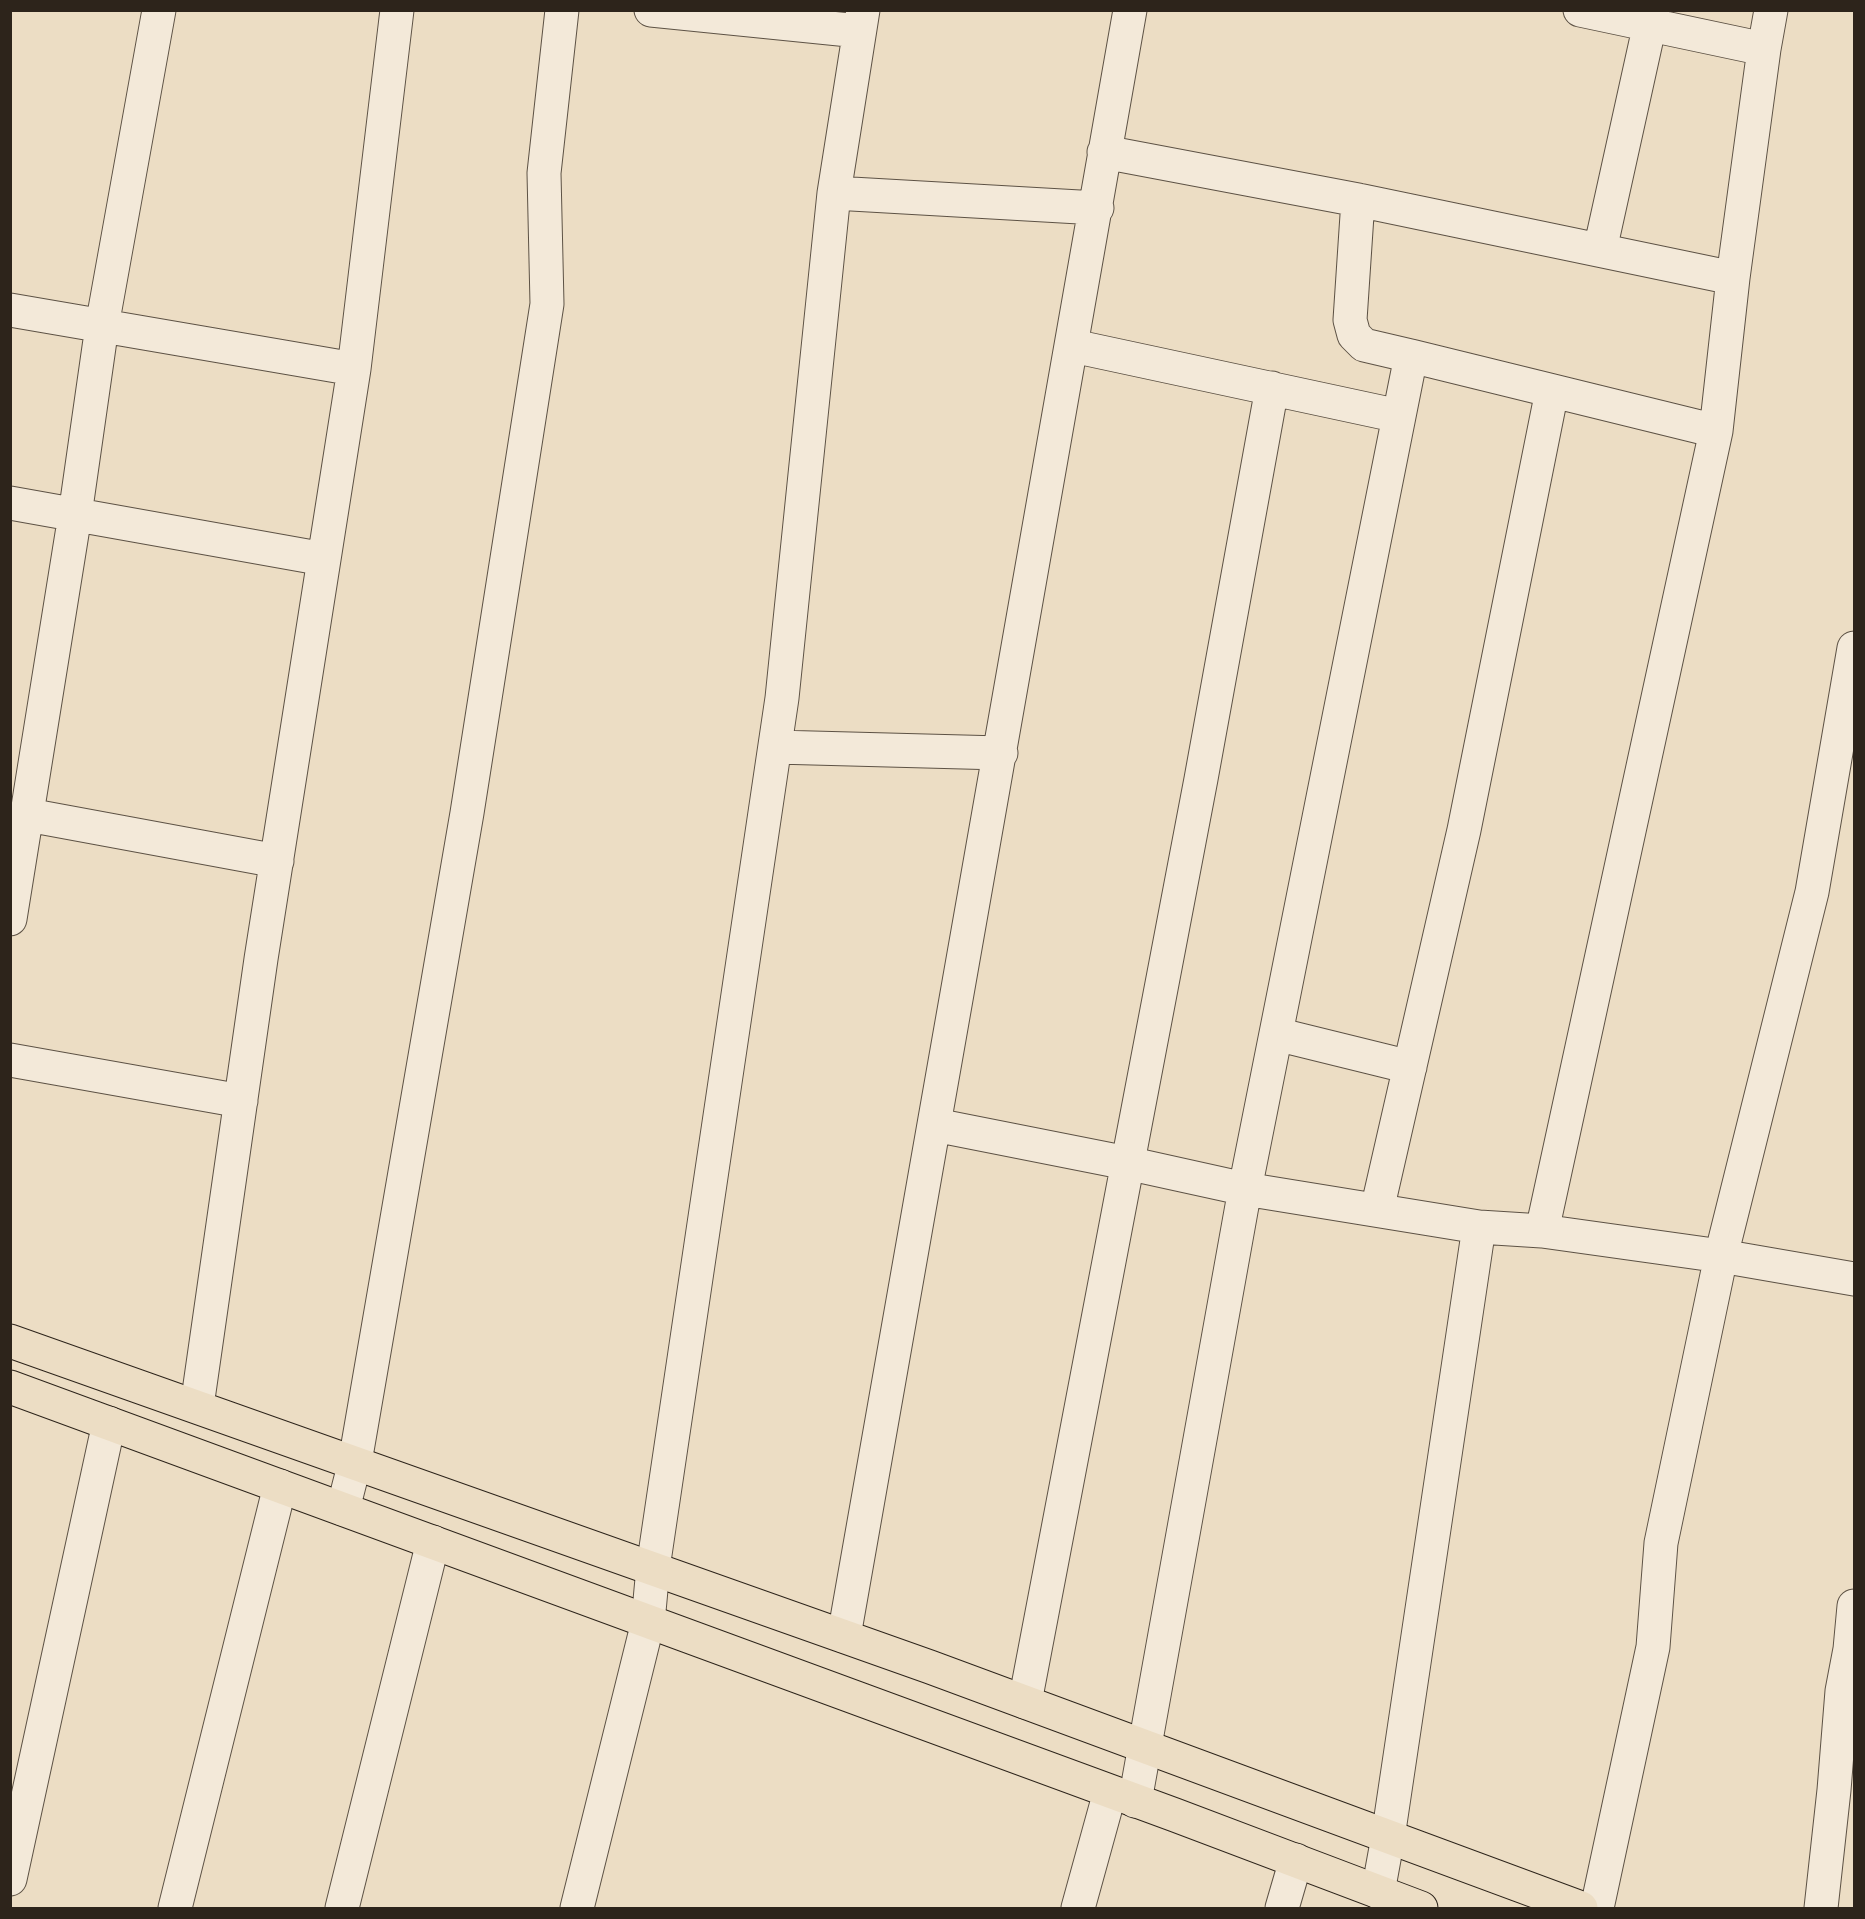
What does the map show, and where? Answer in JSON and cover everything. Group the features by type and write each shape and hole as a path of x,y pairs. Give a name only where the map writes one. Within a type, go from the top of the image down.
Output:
{"main road":[{"path":"10,1341 844,1636 1581,1908"},
{"path":"10,1388 1296,1860 1421,1908"}],"street":[{"path":"10,919 16,854 28,815 102,326 159,10"},
{"path":"197,1406 277,861 354,369 397,10"},
{"path":"343,1509 356,1462 465,825 547,304 544,173 562,10"},
{"path":"577,1908 648,1622 653,1568 782,698 834,193 861,21 651,10"},
{"path":"844,1636 1130,10"},
{"path":"1580,10 1651,18 1764,49"},
{"path":"1542,1231 1716,431 1733,278 1771,10"},
{"path":"1600,250 1651,18"},
{"path":"1104,152 1358,200 1733,278"},
{"path":"834,193 1097,208"},
{"path":"1358,200 1350,320 1354,335 1365,345 1716,431"},
{"path":"10,310 354,369"},
{"path":"1072,346 1399,416"},
{"path":"1078,1908 1122,1796 1146,1746 1245,1189 1411,356"},
{"path":"1025,1702 1201,779 1272,388"},
{"path":"1377,1210 1464,830 1551,391"},
{"path":"10,503 324,559"},
{"path":"1597,1908 1653,1647 1661,1543 1721,1256 1812,892 1854,648"},
{"path":"775,747 1001,753"},
{"path":"28,815 277,861"},
{"path":"1276,1034 1410,1067"},
{"path":"10,1060 241,1101"},
{"path":"934,1125 1245,1189 1479,1227 1542,1231 1721,1256 1854,1279"},
{"path":"1378,1892 1479,1227"},
{"path":"10,1879 110,1423"},
{"path":"175,1908 280,1486"},
{"path":"342,1908 433,1542"},
{"path":"1821,1908 1842,1691 1850,1649 1854,1606"},
{"path":"1282,1908 1296,1860"}]}
